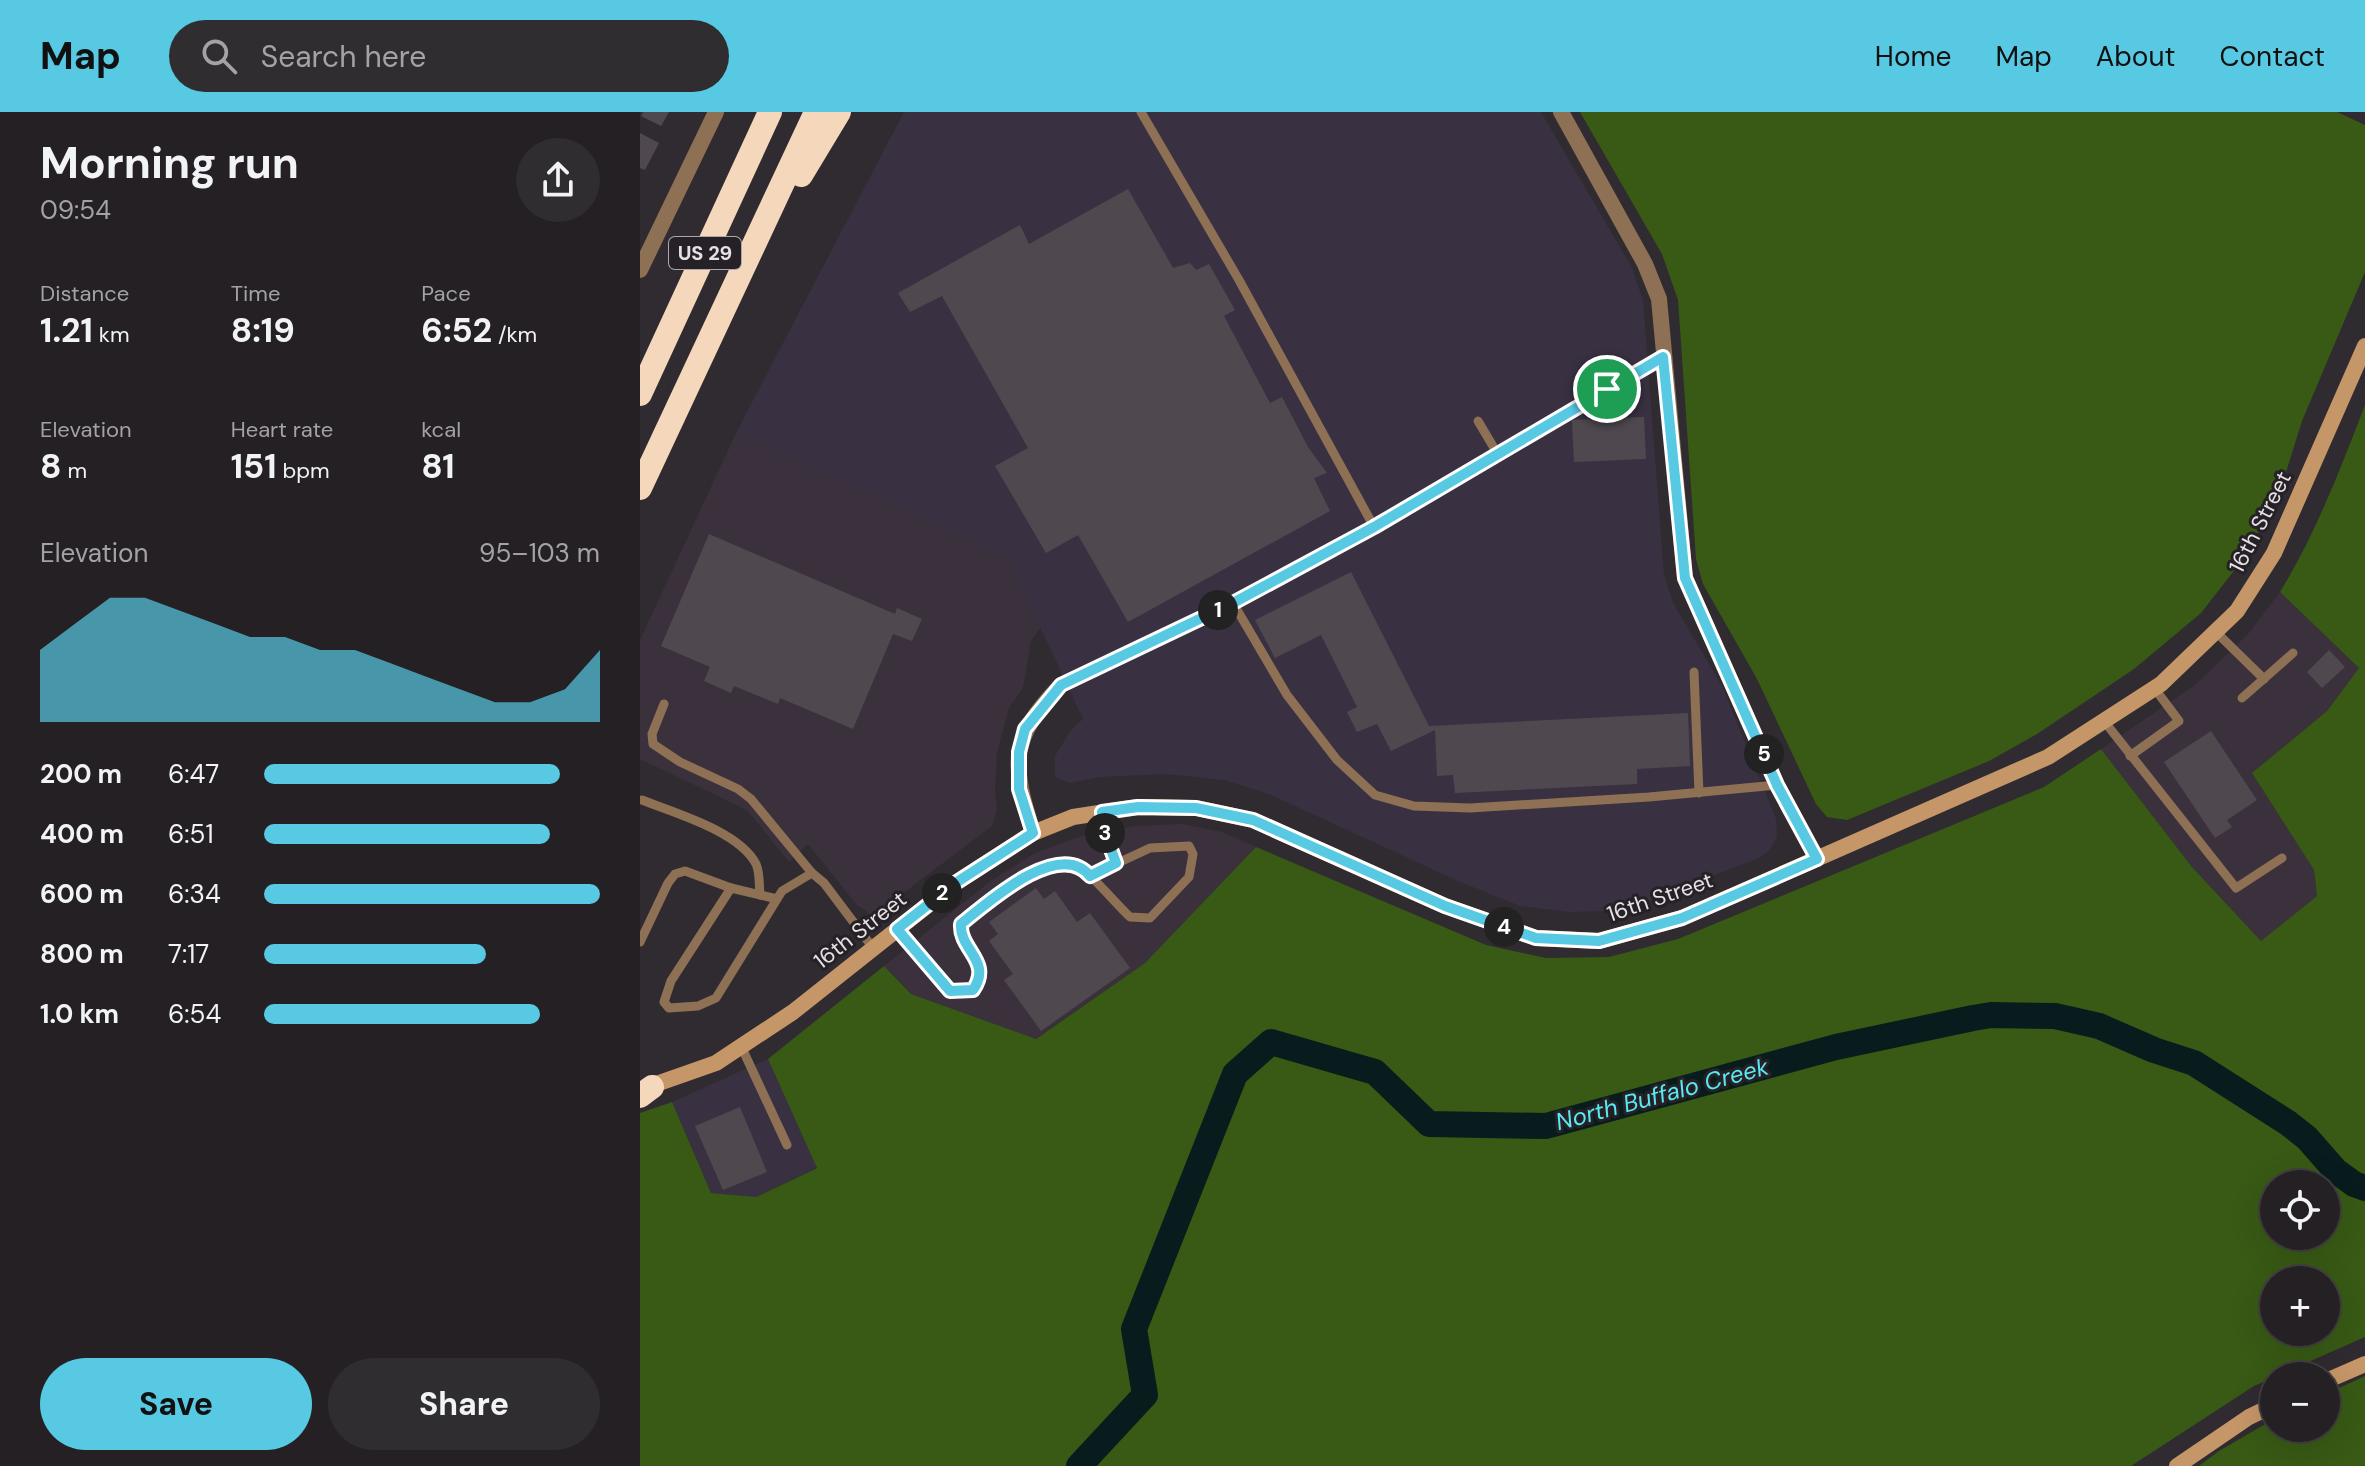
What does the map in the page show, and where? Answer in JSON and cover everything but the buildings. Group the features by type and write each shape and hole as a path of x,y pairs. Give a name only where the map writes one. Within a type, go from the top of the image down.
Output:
{"highway":[{"name":"US 29","path":"640,394 770,112"},
{"name":"US 29","path":"640,488 816,112"},
{"path":"724,308 839,112"}],"street":[{"path":"640,270 716,112"},
{"path":"1561,112 1645,264 1659,299 1685,578 1777,785 1817,859"},
{"name":"16th Street","path":"644,1091 716,1063 793,1012 957,882 1033,833 1073,817 1102,812 1138,807 1196,808 1253,820 1445,906 1536,938 1599,941 1682,918 2048,757 2155,689 2237,611 2274,553 2365,346"},
{"path":"1033,833 1019,789 1019,752 1025,729 1061,685"},
{"path":"2340,1375 2365,1364"},
{"path":"2177,1466 2260,1412"}],"lane":[{"path":"1141,112 1239,280 1374,527"},
{"path":"1061,685 1233,603 1374,527 1663,357"},
{"path":"1478,421 1497,453"},
{"path":"1233,603 1287,695 1337,760 1375,795 1414,806 1470,808 1777,785"},
{"path":"2216,632 2264,679"},
{"path":"2242,698 2293,653"},
{"path":"1694,672 1699,793"},
{"path":"2130,756 2179,721 2155,689"},
{"path":"664,704 652,734 653,744 680,762 738,789 751,799 812,873 824,883 873,948"},
{"path":"2104,721 2236,888 2282,858"},
{"path":"642,800 719,831 743,849 757,865 760,895"},
{"path":"1102,812 1105,833 1116,863"},
{"path":"897,929 950,991 973,990 978,982 978,962 960,931 961,924 994,897 1044,867 1062,863 1084,869 1090,876 1130,917 1150,918 1189,877 1193,854 1189,846 1150,848 1090,876"},
{"path":"640,942 675,874 685,871 731,888 777,899"},
{"path":"731,888 671,981 664,1002 669,1008 698,1006 716,998 782,891 812,873"},
{"path":"741,1046 787,1145"}],"shaded area":[{"path":"904,112 1541,112 1632,268 1643,300 1664,575 1673,603 1723,688 1776,819 1777,836 1769,851 1757,859 1636,905 1603,911 1569,912 1520,906 1458,881 1269,794 1224,780 1166,774 1100,777 1070,783 1055,777 1055,756 1071,730 1083,719 1008,558 737,431"},
{"path":"737,431 1008,558 1041,627 1031,641 1023,688 1009,708 997,752 997,808 992,826 873,916 857,905 808,844 789,862 747,810 640,759 640,640"},
{"path":"2280,592 2359,668 2327,711 2252,773 2314,870 2317,896 2261,941 2192,867 2101,749 2195,685 2249,633"},
{"path":"1182,824 1222,832 1256,847 1145,963 1035,1039 911,994 884,966 992,880 1035,853 1084,835 1134,826"},
{"path":"768,1059 817,1167 756,1197 711,1193 672,1102"}],"green space":[{"path":"1580,112 2337,112 2365,125 2365,272 2302,421 2280,491 2247,554 2201,613 2134,669 2037,734 1989,761 1847,820 1827,817 1816,804 1757,679 1703,584 1696,559 1678,300 1662,254"},
{"path":"2365,405 2365,1337 2308,1362 2260,1362 2260,1383 2131,1466 640,1466 640,1113 672,1102 711,1193 756,1197 817,1168 768,1059 884,966 911,994 1036,1039 1145,963 1256,847 1486,945 1546,958 1609,957 1678,939 2044,787 2101,749 2192,867 2261,941 2317,896 2314,870 2252,773 2327,711 2359,668 2280,592 2337,477"},
{"path":"2365,1376 2365,1466 2199,1466 2260,1427 2260,1442 2340,1442 2340,1388"}],"waterway":[{"name":"North Buffalo Creek","path":"1079,1466 1145,1395 1134,1329 1235,1074 1271,1042 1375,1072 1429,1124 1546,1126 1836,1047 1991,1015 2055,1016 2099,1026 2154,1050 2194,1063 2288,1123 2307,1138 2336,1171 2365,1188"}],"route":[{"path":"1663,357 1685,578 1777,785 1817,859 1682,918 1599,941 1536,938 1445,906 1253,820 1196,808 1138,807 1102,812 1105,833 1116,863 1090,876 1084,869 1062,863 1044,867 994,897 961,924 960,931 978,962 980,974 973,990 950,991 897,929 957,882 1033,833 1019,789 1019,752 1025,729 1035,713 1061,685 1233,603 1374,527 1607,389 1663,357"}]}
